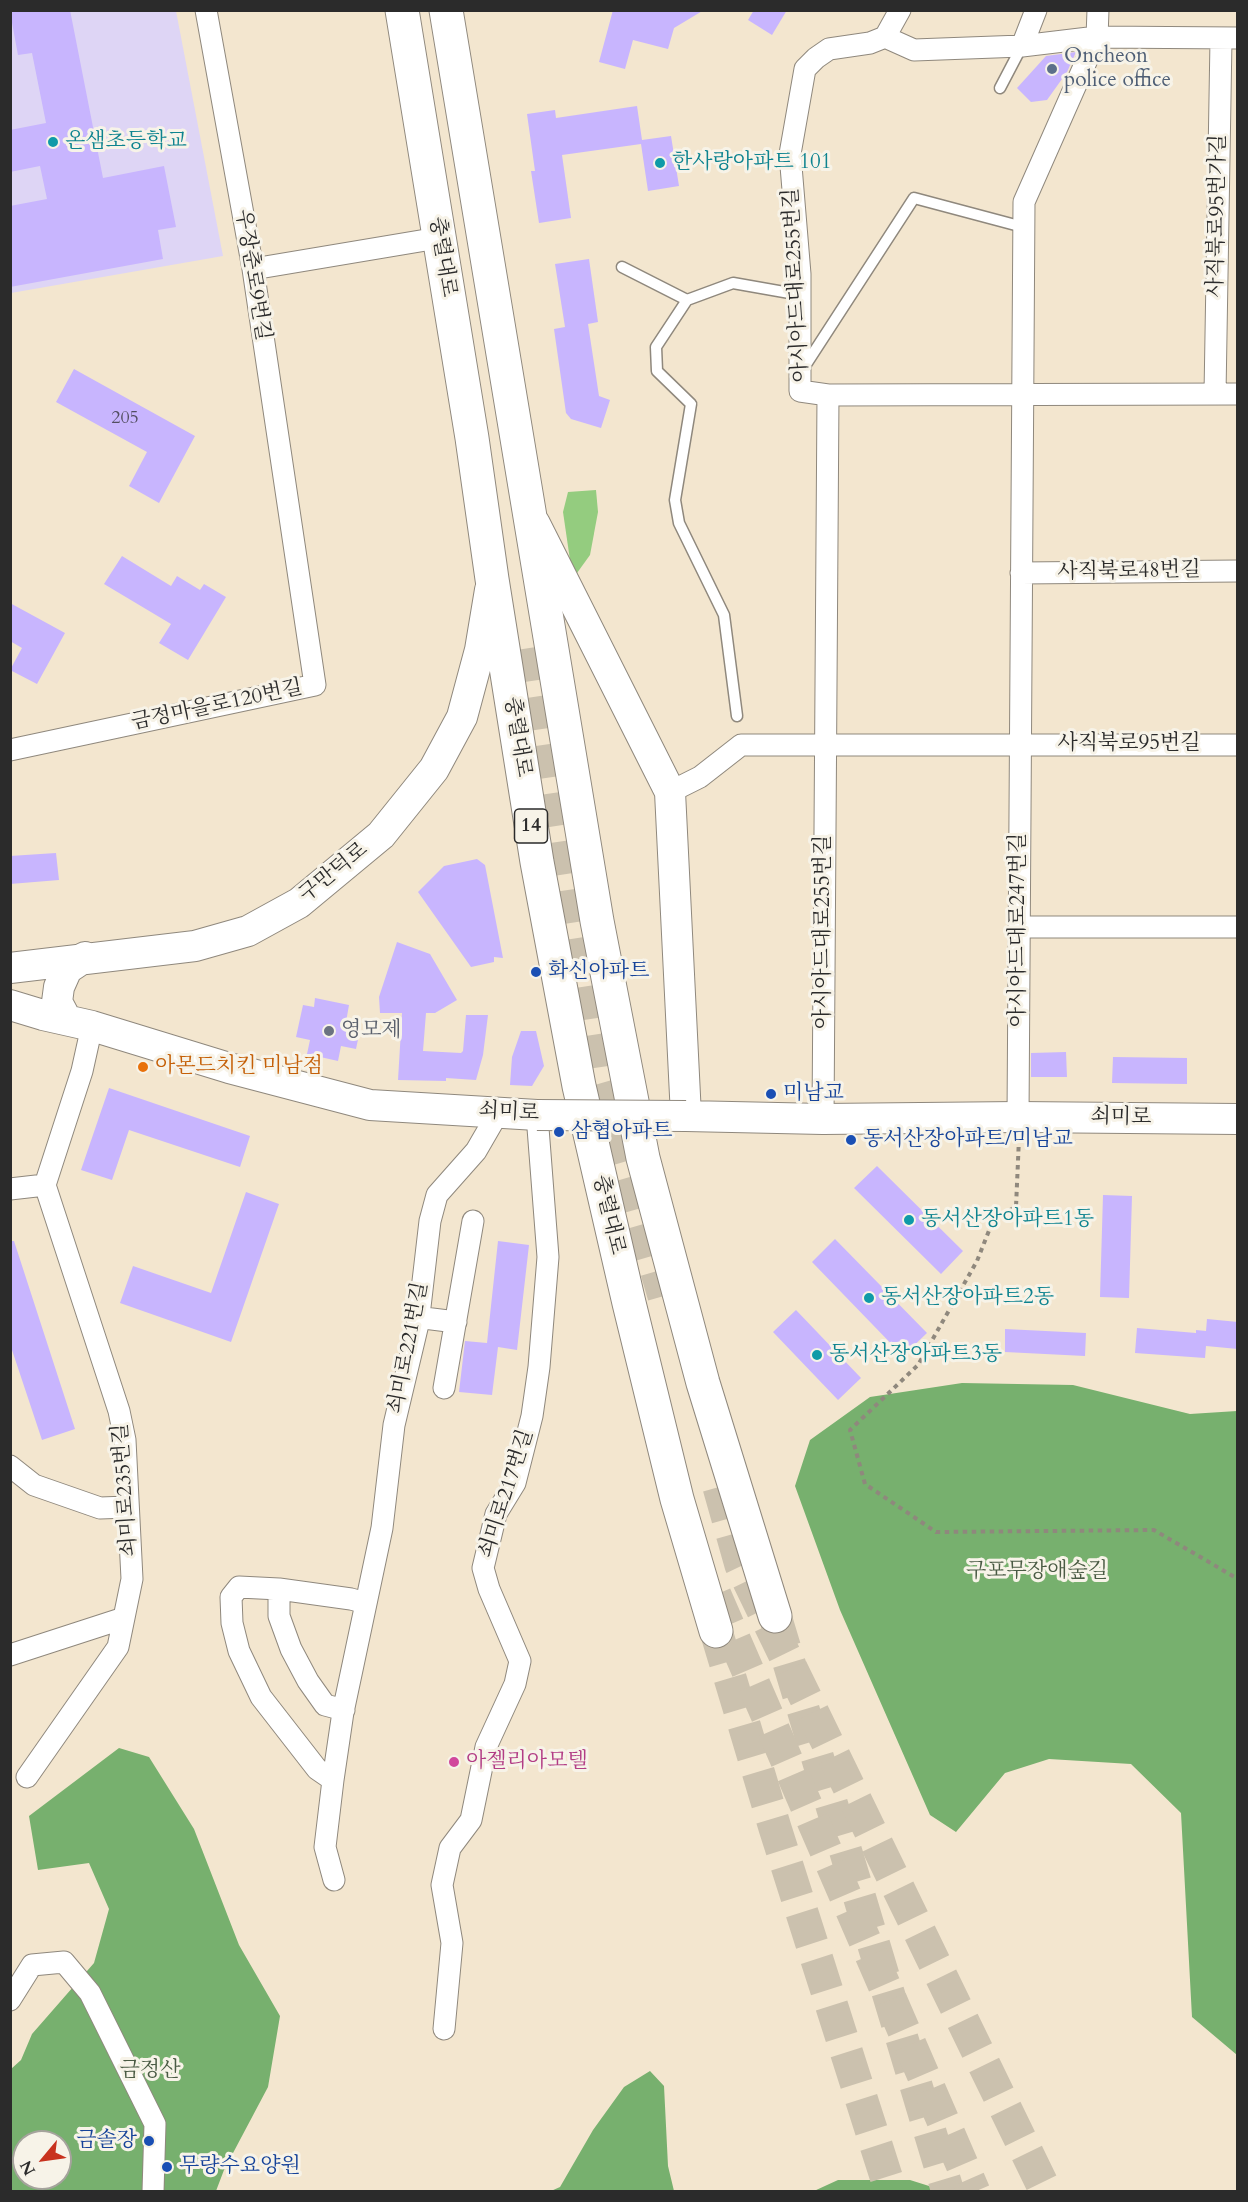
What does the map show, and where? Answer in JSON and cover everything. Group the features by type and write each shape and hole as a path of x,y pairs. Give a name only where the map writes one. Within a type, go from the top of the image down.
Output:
{"main road":[{"name":"충렬대로","path":"402,10 472,438 537,862 579,1086 677,1499 716,1631"},
{"name":"충렬대로","path":"446,10 597,921 643,1158 703,1383 774,1616"},
{"path":"527,508 670,792 686,1116"},
{"name":"구만덕로","path":"10,968 85,957 195,946 248,931 299,903 381,835 434,769 462,717 480,650 492,579"},
{"path":"10,1026 67,1020 57,1002 59,987 67,969 85,957"},
{"name":"쇠미로","path":"10,1005 229,1068 370,1105 537,1115 823,1119 1018,1117 1238,1119"}],"street":[{"name":"우장춘로9번길","path":"206,10 253,269 292,540"},
{"path":"900,10 885,37 914,50 1022,46 1097,37 1229,39"},
{"path":"1022,46 1036,10"},
{"name":"아시아드대로247번길","path":"1018,1117 1024,202 1097,37 1098,10"},
{"name":"아시아드대로255번길","path":"823,1119 828,395 800,391 801,295 790,154 805,69 829,49 870,44 885,37"},
{"name":"사직북로95번가길","path":"1215,394 1229,39"},
{"path":"253,269 438,238"},
{"path":"828,395 1238,394"},
{"name":"금정마을로120번길","path":"10,750 315,685 292,540"},
{"name":"사직북로48번길","path":"1021,573 1238,571"},
{"path":"670,792 700,777 741,745 1020,744"},
{"name":"사직북로95번길","path":"1020,744 1238,745"},
{"path":"1019,927 1238,927"},
{"path":"10,1189 45,1185 82,1071 67,1020"},
{"name":"쇠미로221번길","path":"334,1880 325,1847 333,1780 344,1710 382,1528 394,1425 417,1317 430,1221 437,1195 476,1151 498,1113"},
{"name":"쇠미로217번길","path":"444,2029 452,1943 442,1884 450,1848 471,1820 486,1747 515,1684 520,1661 489,1589 483,1568 496,1514 515,1483 532,1416 538,1367 548,1257 537,1115"},
{"name":"쇠미로235번길","path":"27,1778 118,1647 132,1579 125,1440 119,1411 45,1185"},
{"path":"444,1388 473,1221"},
{"path":"417,1317 456,1322"},
{"path":"10,1466 34,1485 100,1508 128,1507"},
{"path":"333,1780 317,1769 261,1697 239,1651 232,1623 231,1597 239,1587 279,1589 366,1603"},
{"path":"279,1589 279,1616 291,1648 308,1681 325,1705 344,1710"},
{"path":"10,1655 124,1618"},
{"path":"10,2000 32,1965 64,1962 90,1993 155,2124 153,2192"}],"lane":[{"path":"1000,88 1022,46"},
{"path":"801,372 914,198 1023,227"},
{"path":"622,267 687,300"},
{"path":"737,716 724,615 679,523 675,500 691,404 657,371 657,347 687,300 733,283 801,295"}],"path":[{"path":"1018,1117 1019,1154 1016,1207 994,1218 977,1261 918,1365 850,1430 866,1484 936,1532 1154,1530 1238,1579"}],"shaded area":[{"path":"11,11 176,11 223,256 11,293"}],"green space":[{"path":"596,490 598,512 590,555 577,573 570,560 563,512 568,492"},
{"name":"구포무장애숲길","path":"962,1383 1073,1385 1190,1414 1237,1411 1237,2055 1192,2017 1181,1813 1131,1764 1049,1759 1005,1773 956,1832 930,1815 840,1610 795,1486 810,1440 870,1397"},
{"name":"금정산","path":"119,1748 149,1757 194,1829 239,1945 280,2016 268,2087 224,2170 216,2191 11,2192 11,2069 21,2060 32,2034 94,1963 109,1909 89,1863 38,1870 29,1816"},
{"path":"650,2071 664,2086 668,2166 674,2191 551,2191 560,2187 593,2130 624,2087"},
{"path":"838,2180 910,2180 945,2191 814,2191"}],"building":[{"name":"온샘초등학교","path":"70,10 103,178 164,166 176,227 158,230 163,259 10,287 10,206 47,199 40,166 10,172 10,130 46,123 32,53 18,55 10,12"},
{"path":"613,10 704,10 674,28 668,49 633,40 625,69 599,62"},
{"path":"754,10 787,10 772,35 748,20"},
{"name":"Oncheon police office","path":"1076,52 1067,72 1047,100 1031,102 1017,88 1046,56"},
{"name":"한사랑아파트 101","path":"637,106 642,140 671,136 679,186 648,191 641,144 562,155 571,218 539,223 531,171 535,171 527,114 555,110 556,118"},
{"path":"589,259 598,322 588,324 599,396 610,400 601,428 571,419 566,413 554,329 565,327 555,264"},
{"path":"74,369 195,436 159,503 129,486 147,452 56,402"},
{"path":"122,556 171,586 177,576 200,590 204,584 226,597 188,660 159,643 171,624 104,584"},
{"path":"10,603 65,633 37,684 10,670 22,648 10,641"},
{"path":"56,853 59,880 10,884 10,856"},
{"path":"477,859 485,865 503,958 494,957 494,962 471,967 418,892 444,866"},
{"path":"397,942 430,954 457,1000 435,1013 426,1013 423,1051 461,1053 466,1015 488,1015 483,1055 476,1080 446,1078 446,1081 398,1080 402,1013 380,1013 379,997"},
{"name":"영모제","path":"315,998 349,1005 346,1022 361,1025 356,1049 341,1046 338,1061 307,1054 310,1040 296,1037 303,1005 314,1007"},
{"path":"521,1031 536,1031 544,1066 532,1086 510,1085 512,1057"},
{"path":"1066,1052 1067,1077 1031,1077 1031,1053"},
{"path":"1113,1057 1187,1058 1187,1084 1112,1083"},
{"path":"109,1088 250,1136 240,1167 129,1130 112,1180 81,1170"},
{"name":"동서산장아파트1동","path":"877,1166 963,1251 941,1274 854,1188"},
{"path":"246,1192 279,1204 231,1342 120,1303 133,1266 211,1293"},
{"path":"1103,1195 1132,1196 1129,1298 1100,1297"},
{"name":"동서산장아파트2동","path":"835,1239 927,1333 903,1356 812,1262"},
{"path":"10,1241 14,1241 75,1429 42,1440 10,1344"},
{"path":"498,1241 529,1245 517,1350 498,1347 492,1395 459,1392 465,1341 487,1343"},
{"name":"동서산장아파트3동","path":"796,1310 861,1378 838,1400 773,1332"},
{"path":"1207,1319 1238,1322 1238,1349 1206,1346 1205,1358 1135,1353 1137,1328 1196,1333 1196,1330 1206,1331"},
{"path":"1005,1329 1086,1333 1085,1356 1005,1352"}],"tunnel":[{"path":"536,647 600,1076 664,1296"},
{"path":"719,1487 741,1565 1046,2192"},
{"path":"715,1595 974,2192"},
{"path":"775,1616 948,2192"},
{"path":"716,1631 775,1828 891,2192"}],"place":[{"name":"Oncheon police office","path":"1052,69"},
{"name":"온샘초등학교","path":"53,142"},
{"name":"한사랑아파트 101","path":"660,163"},
{"name":"화신아파트","path":"536,972"},
{"name":"영모제","path":"329,1031"},
{"name":"아몬드치킨 미남점","path":"143,1067"},
{"name":"미남교","path":"771,1094"},
{"name":"삼협아파트","path":"559,1132"},
{"name":"동서산장아파트/미남교","path":"851,1140"},
{"name":"동서산장아파트1동","path":"909,1220"},
{"name":"동서산장아파트2동","path":"869,1298"},
{"name":"동서산장아파트3동","path":"817,1355"},
{"name":"아젤리아모텔","path":"454,1762"},
{"name":"금솔장","path":"149,2141"},
{"name":"무량수요양원","path":"167,2167"}]}
